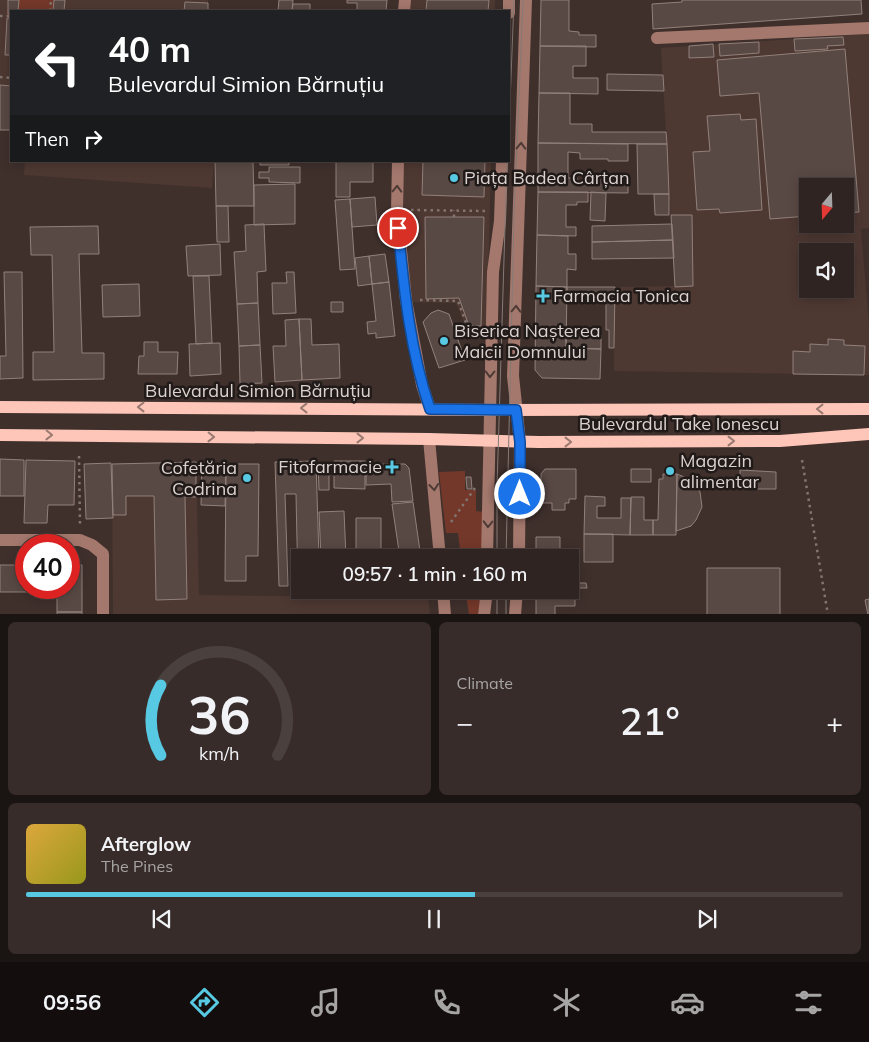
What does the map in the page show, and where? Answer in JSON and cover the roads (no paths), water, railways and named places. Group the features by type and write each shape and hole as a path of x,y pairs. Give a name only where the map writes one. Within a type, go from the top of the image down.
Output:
{"main road":[{"name":"Bulevardul Simion Bărnuțiu","path":"0,407 516,410"},
{"name":"Bulevardul Take Ionescu","path":"516,410 869,409"},
{"name":"Bulevardul Take Ionescu","path":"489,440 520,442 780,441 869,434"},
{"path":"0,435 489,440"}],"street":[{"path":"519,549 520,442 513,376 526,0"},
{"path":"657,38 869,28"},
{"path":"398,162 397,210 406,300 422,385 430,409"},
{"path":"487,549 493,272 500,220 502,162"},
{"path":"429,439 440,549"},
{"path":"0,540 80,540 92,544 103,554 103,614"},
{"path":"444,599 445,614"},
{"path":"484,614 485,599"},
{"path":"515,614 516,599"}],"tram line":[{"path":"510,104 514,0"},
{"path":"506,549 514,217 523,0"},
{"path":"497,549 497,487 507,162"},
{"path":"497,599 497,614"},
{"path":"506,599 506,614"}],"place":[{"name":"Piața Badea Cârțan","path":"454,178"},
{"name":"Farmacia Tonica","path":"543,296"},
{"name":"Biserica Nașterea Maicii Domnului","path":"444,341"},
{"name":"Fitofarmacie","path":"392,467"},
{"name":"Magazin alimentar","path":"670,471"},
{"name":"Cofetăria Codrina","path":"247,478"}]}
